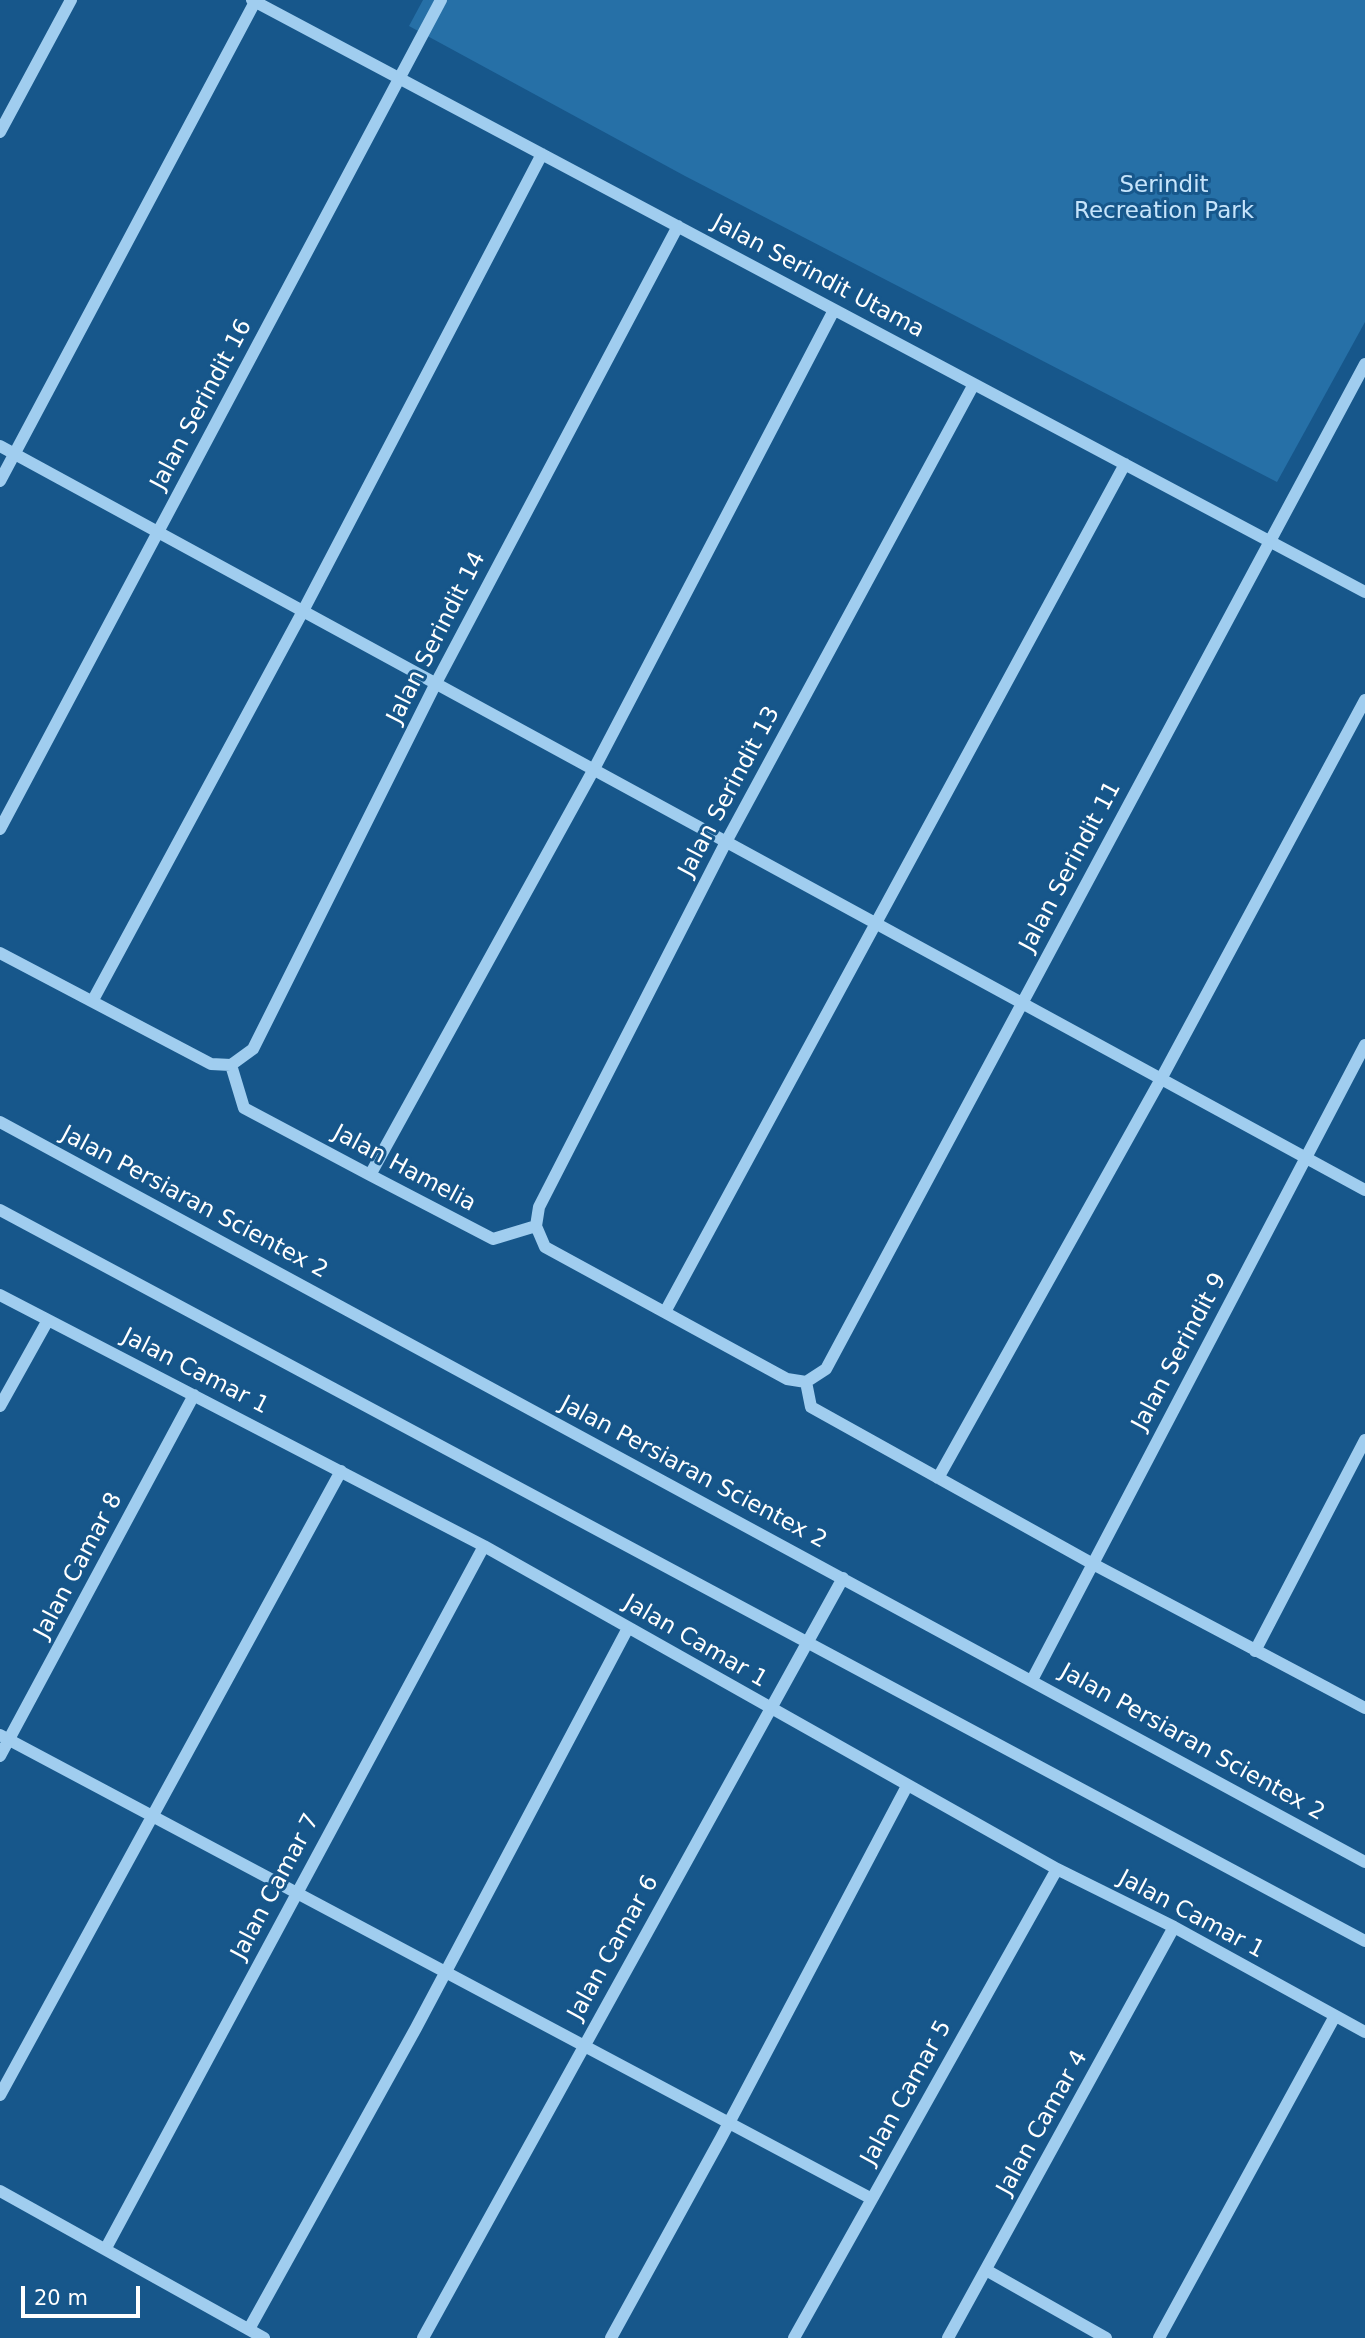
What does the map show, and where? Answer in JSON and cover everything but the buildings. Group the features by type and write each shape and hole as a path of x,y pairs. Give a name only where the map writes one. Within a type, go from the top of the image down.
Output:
{"street":[{"path":"0,132 71,0"},
{"name":"Jalan Serindit 16","path":"0,829 442,0"},
{"path":"0,481 255,1"},
{"name":"Jalan Serindit Utama","path":"255,1 1365,592"},
{"path":"93,1000 303,611 542,154"},
{"name":"Jalan Serindit 14","path":"231,1065 253,1049 436,683 678,226"},
{"path":"370,1175 594,769 834,310"},
{"name":"Jalan Serindit 11","path":"806,1382 826,1369 1365,364"},
{"name":"Jalan Serindit 13","path":"536,1226 539,1207 726,842 974,384"},
{"path":"0,446 1365,1190"},
{"path":"664,1312 1125,464"},
{"path":"938,1478 1161,1079 1365,700"},
{"path":"0,953 211,1064 231,1065"},
{"name":"Jalan Serindit 9","path":"1032,1680 1365,1045"},
{"name":"Jalan Hamelia","path":"231,1065 244,1108 370,1175 494,1239 536,1226"},
{"name":"Jalan Persiaran Scientex 2","path":"0,1122 1365,1862"},
{"path":"0,1210 1365,1941"},
{"path":"536,1226 545,1247 787,1379 806,1382 811,1407 1093,1564 1365,1708"},
{"name":"Jalan Camar 1","path":"0,1295 484,1546 1057,1869 1174,1927 1365,2032"},
{"path":"0,1406 48,1320"},
{"name":"Jalan Camar 8","path":"0,1756 4,1737 194,1395"},
{"path":"1255,1651 1365,1440"},
{"path":"0,2095 341,1471"},
{"name":"Jalan Camar 7","path":"106,2248 484,1546"},
{"name":"Jalan Camar 6","path":"423,2338 843,1578"},
{"path":"248,2329 445,1973 628,1628"},
{"path":"4,1737 872,2199"},
{"path":"611,2338 907,1786"},
{"name":"Jalan Camar 5","path":"794,2338 1057,1869"},
{"name":"Jalan Camar 4","path":"948,2338 1174,1927"},
{"path":"1159,2338 1335,2016"},
{"path":"0,2191 264,2338"},
{"path":"986,2270 1106,2338"}],"green space":[{"name":"Serindit Recreation Park","path":"423,0 1365,0 1365,322 1277,482 685,176 409,26"}]}
